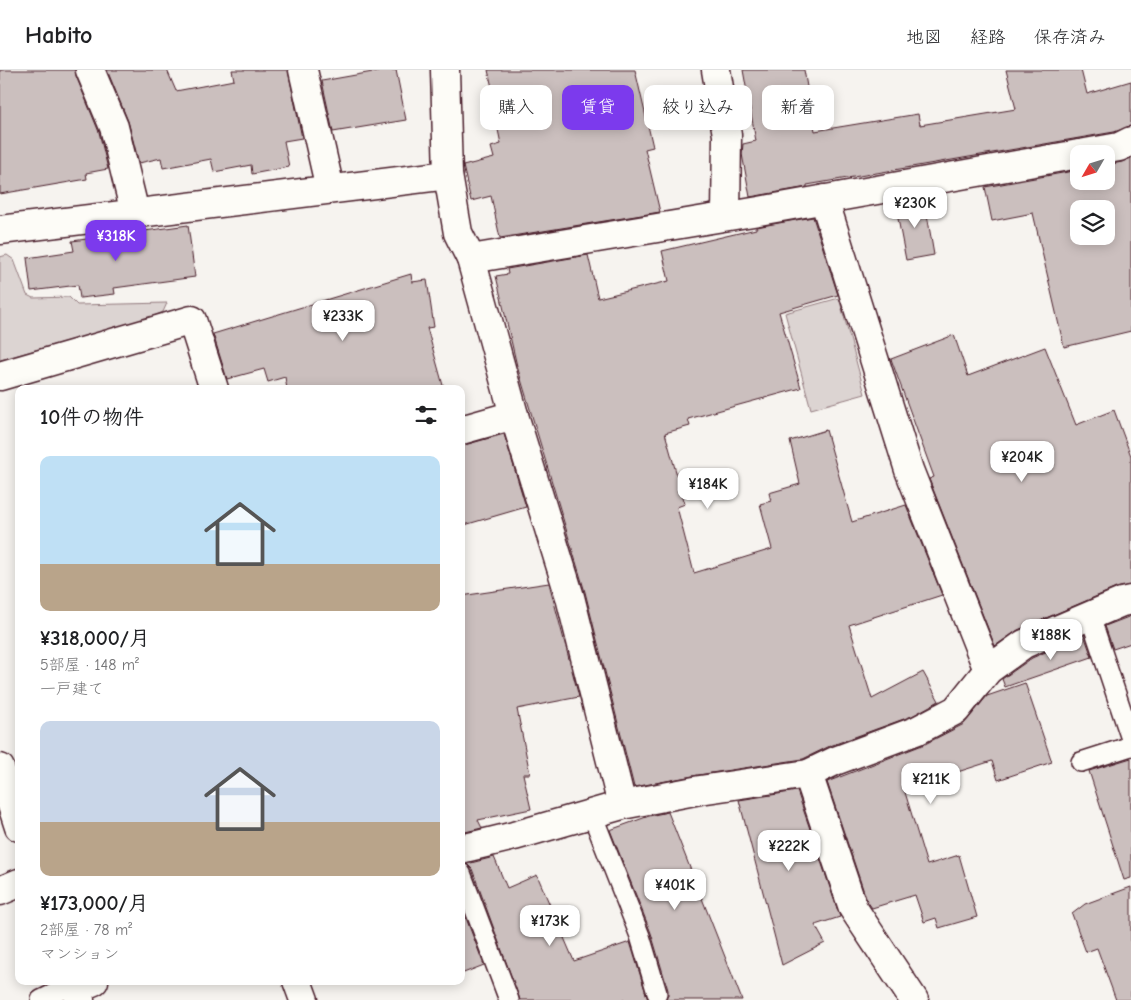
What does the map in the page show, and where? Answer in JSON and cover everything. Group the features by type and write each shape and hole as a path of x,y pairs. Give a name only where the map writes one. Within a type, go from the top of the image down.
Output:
{"street":[{"path":"90,70 114,127 135,213"},
{"path":"303,70 330,189"},
{"path":"445,70 448,175 458,233 471,259 514,415 570,597 622,805"},
{"path":"716,70 727,135 726,216"},
{"path":"1115,148 1131,141"},
{"path":"471,259 1070,156"},
{"path":"0,230 448,175"},
{"path":"824,199 909,470 988,670"},
{"path":"0,376 192,320 213,385"},
{"path":"465,429 514,415"},
{"path":"465,848 622,805 700,790 808,774 834,761 918,730 956,710 988,670 1024,644 1131,600"},
{"path":"0,768 15,815"},
{"path":"808,774 853,908 914,1000"},
{"path":"0,892 15,885"},
{"path":"298,985 304,1000"}],"lane":[{"path":"1090,616 1131,740"},
{"path":"1081,762 1131,746"},
{"path":"592,814 640,936 657,994"},
{"path":"465,884 509,1000"},
{"path":"41,1000 79,987"}],"shaded area":[{"path":"7,255 14,260 27,295 33,298 69,297 77,305 167,303 163,312 149,318 0,360 0,257"},
{"path":"839,298 865,394 811,409 785,313"}],"building":[{"path":"0,70 75,70 99,132 108,169 86,173 87,179 0,194"},
{"path":"107,70 167,70 176,91 234,80 232,70 288,70 302,138 284,141 289,167 252,174 251,165 214,172 211,159 163,168 161,158 139,163 128,121"},
{"path":"384,70 396,70 406,120 333,132 322,81"},
{"path":"488,70 635,70 644,108 644,130 649,130 653,147 645,149 660,212 500,238 491,196 471,201 463,166 494,158 491,147 501,144 498,130 552,130 552,85 491,85"},
{"path":"743,70 804,70 807,85 762,85 762,130 815,131 834,130 834,128 918,114 920,125 1016,109 1006,70 1081,70 1087,94 1131,81 1131,126 1114,132 807,185 807,187 750,197 742,154 743,144 756,141 752,119 752,85 746,85"},
{"path":"1131,158 1131,331 1064,347 1033,213 992,221 985,187 1070,172 1070,190 1115,190 1115,163"},
{"path":"924,197 934,255 906,260 895,203"},
{"path":"813,217 838,295 779,312 801,388 688,419 690,426 665,433 685,504 677,507 694,573 772,549 760,504 771,501 769,493 800,484 790,441 826,430 852,522 906,505 942,595 849,625 872,699 923,672 939,701 912,716 830,746 803,759 634,787 585,592 517,366 496,276 508,274 507,269 588,255 598,298 669,281 662,251 756,229 756,227"},
{"path":"188,225 195,277 114,288 115,294 80,298 78,285 31,291 27,258 74,251 72,241"},
{"path":"411,274 412,282 427,280 434,327 427,328 443,385 286,385 285,377 268,382 264,369 227,379 213,334"},
{"path":"954,335 968,376 1045,347 1076,425 1114,410 1131,456 1131,585 1116,588 1018,630 995,646 929,479 934,477 891,359"},
{"path":"504,434 526,507 465,525 465,445"},
{"path":"549,583 579,697 517,709 530,774 523,774 531,809 478,820 482,828 465,832 465,595"},
{"path":"1131,616 1131,643 1113,649 1105,626"},
{"path":"1084,635 1092,657 1005,687 1002,679 1032,658"},
{"path":"1025,683 1052,762 998,780 992,761 904,789 927,865 959,855 977,917 939,928 936,918 924,922 915,895 872,908 867,901 827,782 925,744 964,724 987,696"},
{"path":"1131,758 1131,878 1124,880 1089,771"},
{"path":"797,791 840,917 815,925 825,943 782,965 739,800"},
{"path":"668,812 742,1000 666,1000 668,990 651,933 610,830 649,816"},
{"path":"494,857 507,888 537,875 574,961 630,942 648,1000 520,1000 472,869 467,864"},
{"path":"1131,887 1131,1000 1116,1000 1097,948 1086,952 1072,914 1085,904"},
{"path":"465,918 484,965 465,972"}]}
